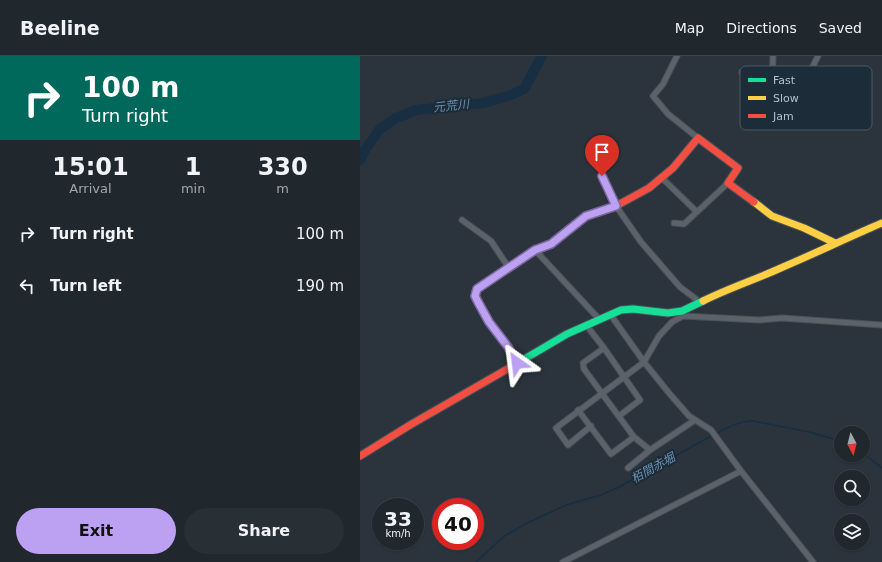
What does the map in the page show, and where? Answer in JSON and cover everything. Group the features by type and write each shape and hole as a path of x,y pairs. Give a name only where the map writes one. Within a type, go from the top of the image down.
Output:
{"street":[{"path":"674,223 684,224 728,183 738,168 668,114 653,96 663,84 677,56"},
{"path":"813,66 818,56"},
{"path":"517,363 508,347 489,322 475,296 477,289 535,250 551,244 586,216 616,206 636,196 662,178 673,168 698,138"},
{"path":"602,176 616,206 641,242 680,287 696,298 699,303"},
{"path":"662,178 697,212"},
{"path":"728,183 772,216 804,228 835,243"},
{"path":"462,220 491,241 509,268"},
{"path":"591,426 568,445 556,428 578,410 602,394 623,376 644,362 659,336 683,313 725,290 782,268 835,243 882,224"},
{"path":"535,250 599,319"},
{"path":"360,456 410,425 567,334 610,314 626,309 754,320 782,318 882,325"},
{"path":"610,314 644,362 689,416 711,430 741,471 813,562"},
{"path":"586,325 640,400 619,416"},
{"path":"604,348 582,365 634,438 650,450"},
{"path":"578,410 611,454 634,438"},
{"path":"628,468 650,450 695,420"},
{"path":"563,562 741,471"}],"waterway":[{"name":"元荒川","path":"360,160 379,130 394,119 416,110 483,103 511,95 524,89 542,56"},
{"name":"栢間赤堀","path":"716,434 738,423 753,421 809,432 834,439"},
{"name":"栢間赤堀","path":"476,562 503,537 525,524 566,505 601,495 619,487 713,435"},
{"name":"栢間赤堀","path":"870,459 882,468"}],"traffic: fast":[{"path":"516,364 567,334 621,310 633,309 668,313 682,311 703,301"}],"traffic: slow":[{"path":"754,202 772,216 804,228 835,243"},
{"path":"517,363 508,347 489,322 475,296 477,289 535,250 551,244 578,222"},
{"path":"703,301 882,223"}],"traffic: jam":[{"path":"578,222 586,216 616,206 649,188 673,168 698,138 738,168 728,183 754,202"},
{"path":"360,456 410,425 516,364"}],"route":[{"path":"517,363 508,347 489,322 478,302 475,296 477,289 521,261 535,250 551,244 579,220 592,213 616,206 602,176"}]}
